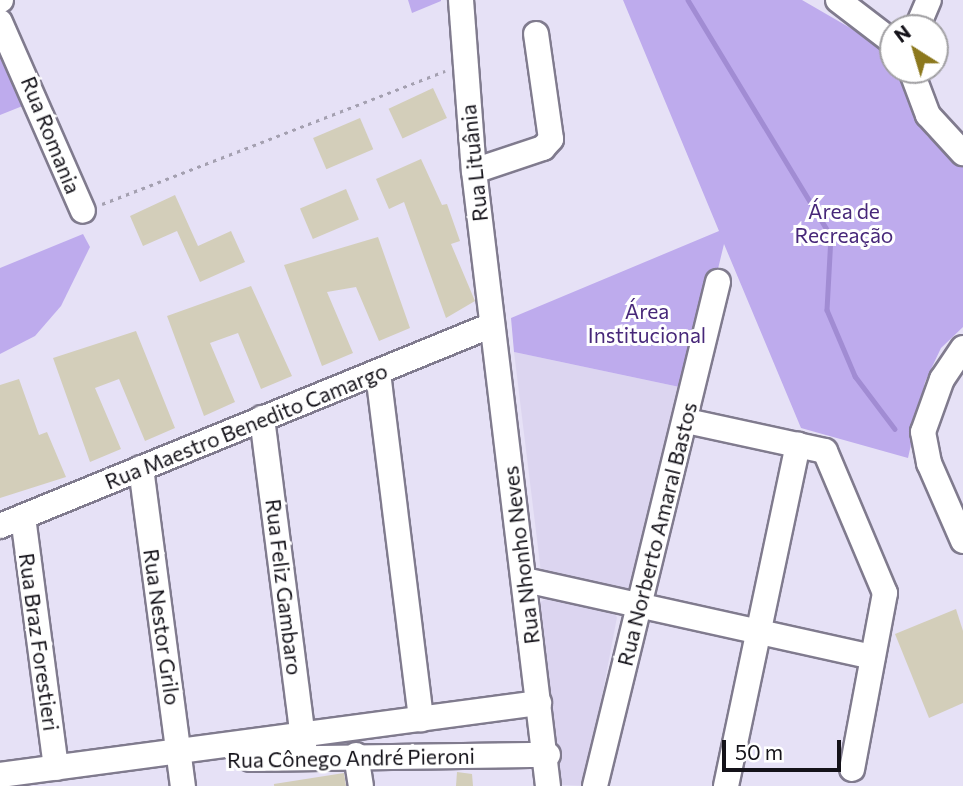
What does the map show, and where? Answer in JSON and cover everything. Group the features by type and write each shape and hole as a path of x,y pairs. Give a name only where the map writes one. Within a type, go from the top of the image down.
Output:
{"street":[{"name":"Rua Lituânia","path":"461,0 474,171 492,325"},
{"path":"838,0 879,31"},
{"name":"Rua Romania","path":"0,22 83,211"},
{"path":"474,171 543,148 551,139 537,34"},
{"path":"916,84 928,115 963,153"},
{"name":"Rua Norberto Amaral Bastos","path":"595,786 638,601 687,421 718,282"},
{"name":"Rua Maestro Benedito Camargo","path":"0,526 492,325"},
{"name":"Rua Nhonho Neves","path":"492,325 539,703 548,755 548,786"},
{"path":"963,348 942,379 923,432 929,463 963,541"},
{"path":"378,373 421,719"},
{"name":"Rua Feliz Gambaro","path":"262,418 305,747"},
{"path":"687,421 825,452 885,593 852,769"},
{"path":"726,786 798,445"},
{"name":"Rua Nestor Grilo","path":"141,468 174,764"},
{"name":"Rua Braz Forestieri","path":"23,517 56,768"},
{"path":"525,580 638,601 873,657"},
{"name":"Rua Cônego André Pieroni","path":"7,778 56,768 174,764 305,747 421,719 539,703"},
{"name":"Rua Cônego André Pieroni","path":"305,747 356,755 548,755"},
{"path":"356,755 361,786"}],"path":[{"path":"83,211 465,64"}],"shaded area":[{"path":"514,352 689,389 631,591 541,572"},
{"path":"549,597 608,607 617,617 585,786 562,785 539,603"}],"green space":[{"path":"408,0 441,0 441,1 412,13"},
{"name":"Área de Recreação","path":"623,0 802,0 878,44 879,84 905,84 927,136 963,163 963,327 941,348 925,382 908,458 801,428 724,244 689,389 514,352 511,318 719,231"},
{"path":"0,54 25,105 0,115"},
{"path":"83,234 90,247 61,306 35,336 0,354 0,268"}],"building":[{"path":"433,88 447,118 403,139 389,109"},
{"path":"360,118 373,149 326,169 313,138"},
{"path":"421,159 442,205 447,204 460,241 451,244 475,301 446,318 404,202 389,209 376,179"},
{"path":"346,189 359,219 313,239 300,209"},
{"path":"175,195 198,246 231,231 245,262 200,282 177,231 143,246 130,216"},
{"path":"378,237 410,328 379,341 356,287 327,292 353,353 322,366 284,265"},
{"path":"251,286 292,376 261,389 238,333 210,343 235,402 204,416 167,316"},
{"path":"136,331 175,428 145,441 119,379 95,388 121,449 90,462 53,358"},
{"path":"19,379 39,435 47,432 66,477 0,498 0,385"},
{"path":"956,609 963,631 963,703 929,718 895,634"},
{"path":"457,772 472,774 473,786 456,786"},
{"path":"344,773 346,786 274,786 274,784"}],"waterway":[{"path":"688,0 831,236 827,310 855,376 895,429"}],"park label":[{"name":"Área Institucional","path":"647,323"}]}
